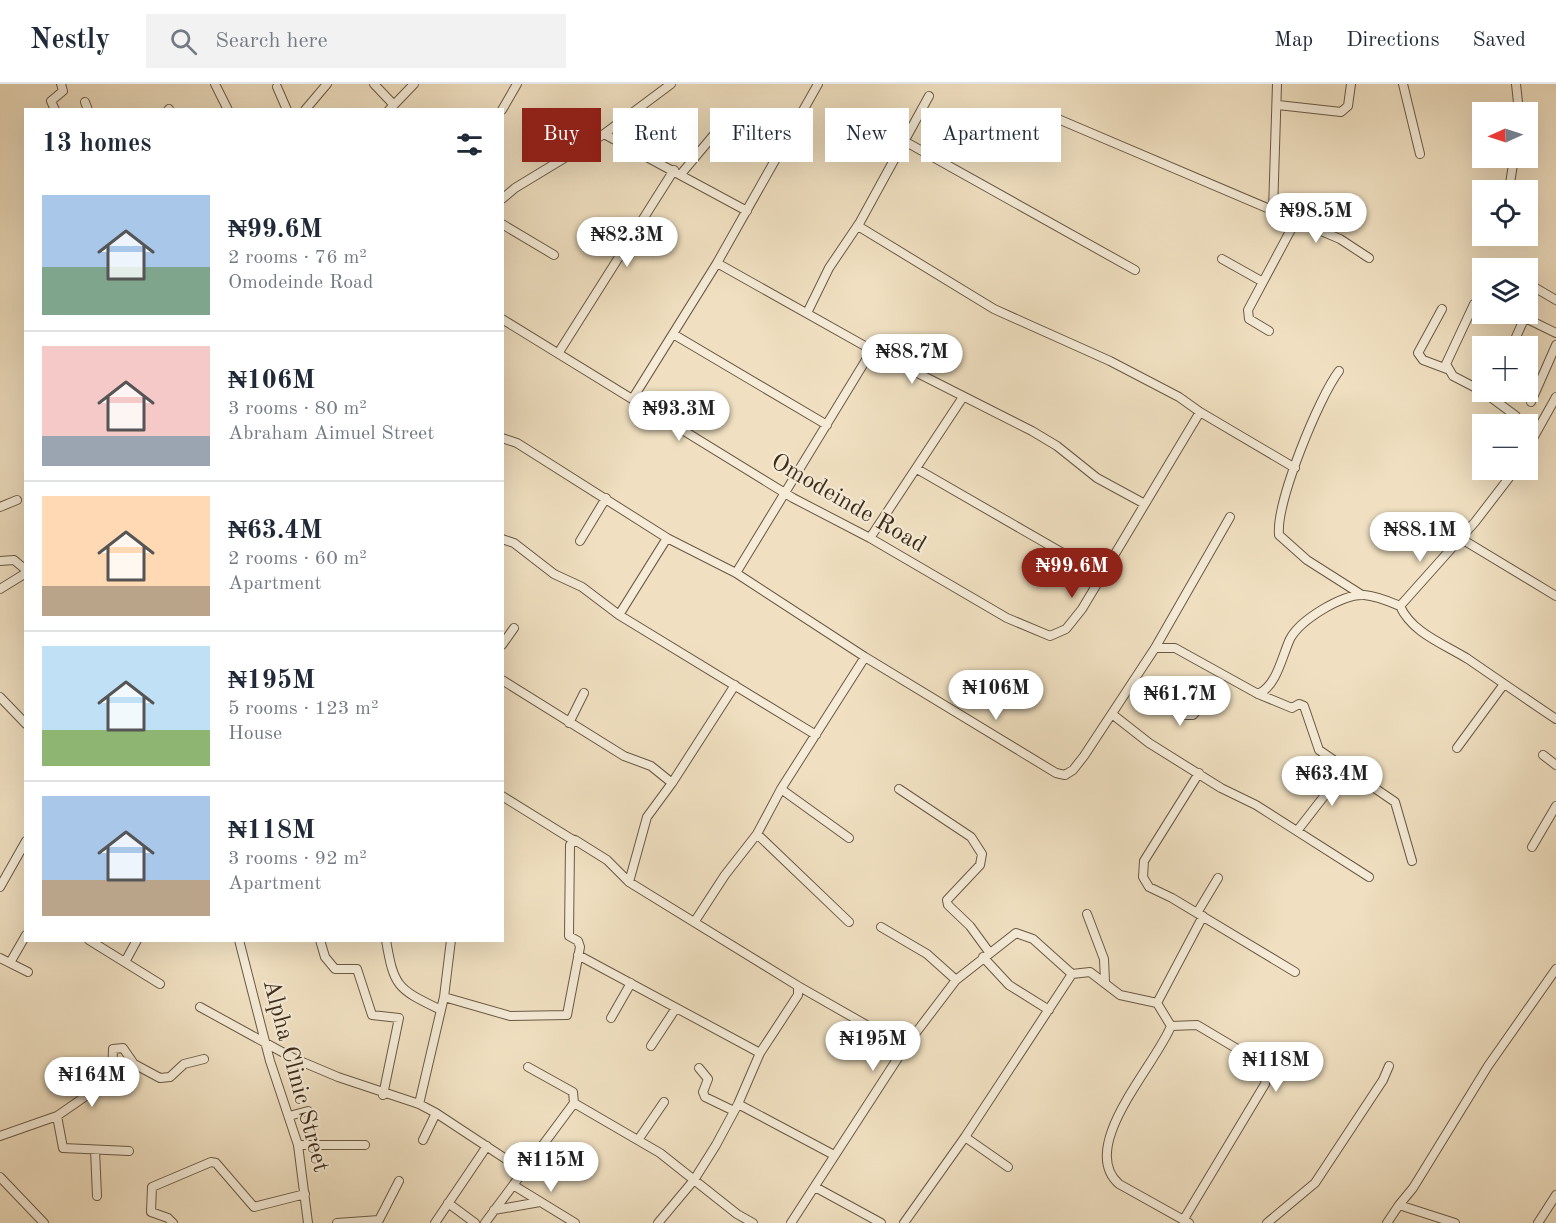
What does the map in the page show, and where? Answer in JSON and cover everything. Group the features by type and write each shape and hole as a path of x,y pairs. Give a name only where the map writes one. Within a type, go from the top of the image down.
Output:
{"street":[{"path":"54,108 51,101 63,91 62,84"},
{"path":"215,84 227,108"},
{"path":"307,108 326,84"},
{"path":"374,84 391,107 414,84"},
{"path":"503,108 518,84"},
{"path":"633,398 717,263 818,84"},
{"path":"1273,211 1277,84"},
{"path":"1278,105 1341,112 1347,106 1351,84"},
{"path":"1403,84 1420,154"},
{"path":"1516,84 1518,102"},
{"path":"504,197 515,188 604,134 669,85"},
{"path":"277,87 286,108"},
{"path":"909,136 929,96"},
{"path":"1061,120 1175,166 1295,222 1340,239 1369,258"},
{"path":"604,134 747,211"},
{"path":"559,352 677,172 710,138"},
{"path":"909,144 1135,270"},
{"path":"807,313 829,268 858,226 895,162"},
{"path":"1269,331 1252,322 1248,314 1295,222"},
{"path":"504,225 554,255"},
{"path":"858,226 994,309 1110,361 1179,397 1200,412 1296,468"},
{"path":"1222,259 1263,282"},
{"path":"717,263 872,350 1032,431 1057,446 1097,478 1143,503"},
{"path":"1538,289 1556,300"},
{"path":"1447,369 1446,364 1472,308"},
{"path":"1442,309 1418,353 1423,360 1447,369 1453,376 1472,386"},
{"name":"Omodeinde Road","path":"504,320 786,493 870,538 1006,618 1043,634 1056,635 1066,629 1082,609 1101,575"},
{"path":"1538,324 1556,333"},
{"path":"673,334 827,425"},
{"path":"1538,386 1556,345"},
{"path":"736,573 872,350"},
{"path":"1339,371 1330,383 1296,468 1278,521 1279,535 1307,560 1362,595 1400,606 1411,622 1444,647 1466,658 1556,718"},
{"path":"870,538 963,397"},
{"path":"1538,429 1556,397"},
{"path":"1498,402 1513,414"},
{"path":"917,469 1101,575 1200,412"},
{"path":"504,439 517,443 667,538 736,573 865,657 1056,773 1065,775 1073,770 1155,648 1230,517"},
{"path":"1400,606 1492,502 1508,480"},
{"path":"580,541 606,498"},
{"path":"0,507 17,500"},
{"path":"619,615 667,538"},
{"path":"1460,538 1556,596"},
{"path":"504,540 514,543 554,574 582,587 619,615 816,735"},
{"path":"0,561 14,560 24,570"},
{"path":"0,589 24,573"},
{"path":"1258,694 1264,692 1274,678 1296,630 1333,603 1362,595"},
{"path":"504,642 514,627"},
{"path":"1155,648 1175,648 1258,694 1292,708 1299,704 1304,706 1316,746 1395,802 1412,861"},
{"path":"695,921 725,875 757,834 781,789 865,657"},
{"path":"504,681 624,756 651,766 672,783"},
{"path":"1132,683 1185,715 1193,715 1219,685"},
{"path":"1457,748 1503,684"},
{"path":"628,882 647,817 672,783 735,685"},
{"path":"569,723 584,693"},
{"path":"0,697 24,722"},
{"path":"1112,714 1140,737 1369,877"},
{"path":"1543,755 1556,765"},
{"path":"1297,831 1346,768"},
{"path":"1199,773 1144,861 1143,877 1149,887 1200,914 1295,972"},
{"path":"781,789 849,838"},
{"path":"898,789 971,837 982,854 980,865 948,900 948,905 970,926 986,954 1009,985 1049,1010"},
{"path":"504,797 607,860 628,882 798,986 905,1047"},
{"path":"1532,847 1556,806"},
{"path":"757,834 849,922"},
{"path":"444,997 510,1016 565,1016 570,1011 580,943 568,936 570,845 573,840"},
{"path":"0,886 24,844"},
{"path":"1157,1003 1218,878"},
{"path":"1087,914 1104,959 1105,982"},
{"path":"881,927 927,954 956,980"},
{"path":"790,1223 905,1047 956,980 986,954 1016,933 1033,939 1072,975"},
{"path":"11,961 24,938"},
{"path":"93,942 160,984"},
{"path":"125,962 136,942"},
{"name":"Alpha Clinic Street","path":"240,942 267,1045 298,1145 308,1223"},
{"path":"321,942 325,957 335,969 357,969 372,1015 399,1019 383,1095"},
{"path":"386,942 393,976 398,983 411,995 441,1010"},
{"path":"419,1104 444,997 451,942"},
{"path":"578,955 760,1053"},
{"path":"0,958 11,961 28,972"},
{"path":"1386,1223 1413,1188 1488,1066 1556,969"},
{"path":"904,1223 965,1137 1072,975 1090,972 1120,995 1157,1003 1171,1026"},
{"path":"611,1018 631,983"},
{"path":"658,1223 694,1180 736,1107 760,1053 798,995 798,986"},
{"path":"200,1007 267,1045 383,1095 419,1104 524,1171"},
{"path":"651,1046 676,1008"},
{"path":"1197,1025 1261,1063 1267,1070 1265,1084 1187,1221 1119,1184 1109,1176 1105,1156 1109,1132 1171,1026 1197,1025"},
{"path":"0,1136 57,1116 112,1078 113,1049 123,1048 134,1064 160,1078 170,1077 184,1064 204,1059"},
{"path":"1267,1223 1315,1183 1376,1090 1389,1065"},
{"path":"485,1223 574,1103 573,1092 528,1066"},
{"path":"699,1068 708,1079 703,1092 705,1097 736,1107 834,1155"},
{"path":"638,1140 664,1102"},
{"path":"574,1103 660,1153 737,1214 753,1223"},
{"path":"289,1116 308,1110"},
{"path":"423,1140 436,1113"},
{"path":"57,1116 63,1148 129,1151"},
{"path":"965,1137 1008,1167"},
{"path":"298,1145 365,1145"},
{"path":"435,1223 487,1146"},
{"path":"95,1150 97,1196"},
{"path":"173,1223 168,1218 151,1212 152,1186 213,1162 254,1207 305,1194"},
{"path":"0,1177 44,1223"},
{"path":"337,1223 378,1220 399,1181"},
{"path":"513,1185 563,1219 575,1223"},
{"path":"815,1187 881,1223"},
{"path":"1538,1223 1556,1195"},
{"path":"494,1210 540,1202"},
{"path":"448,1203 475,1223"},
{"path":"1400,1205 1455,1223"}]}
